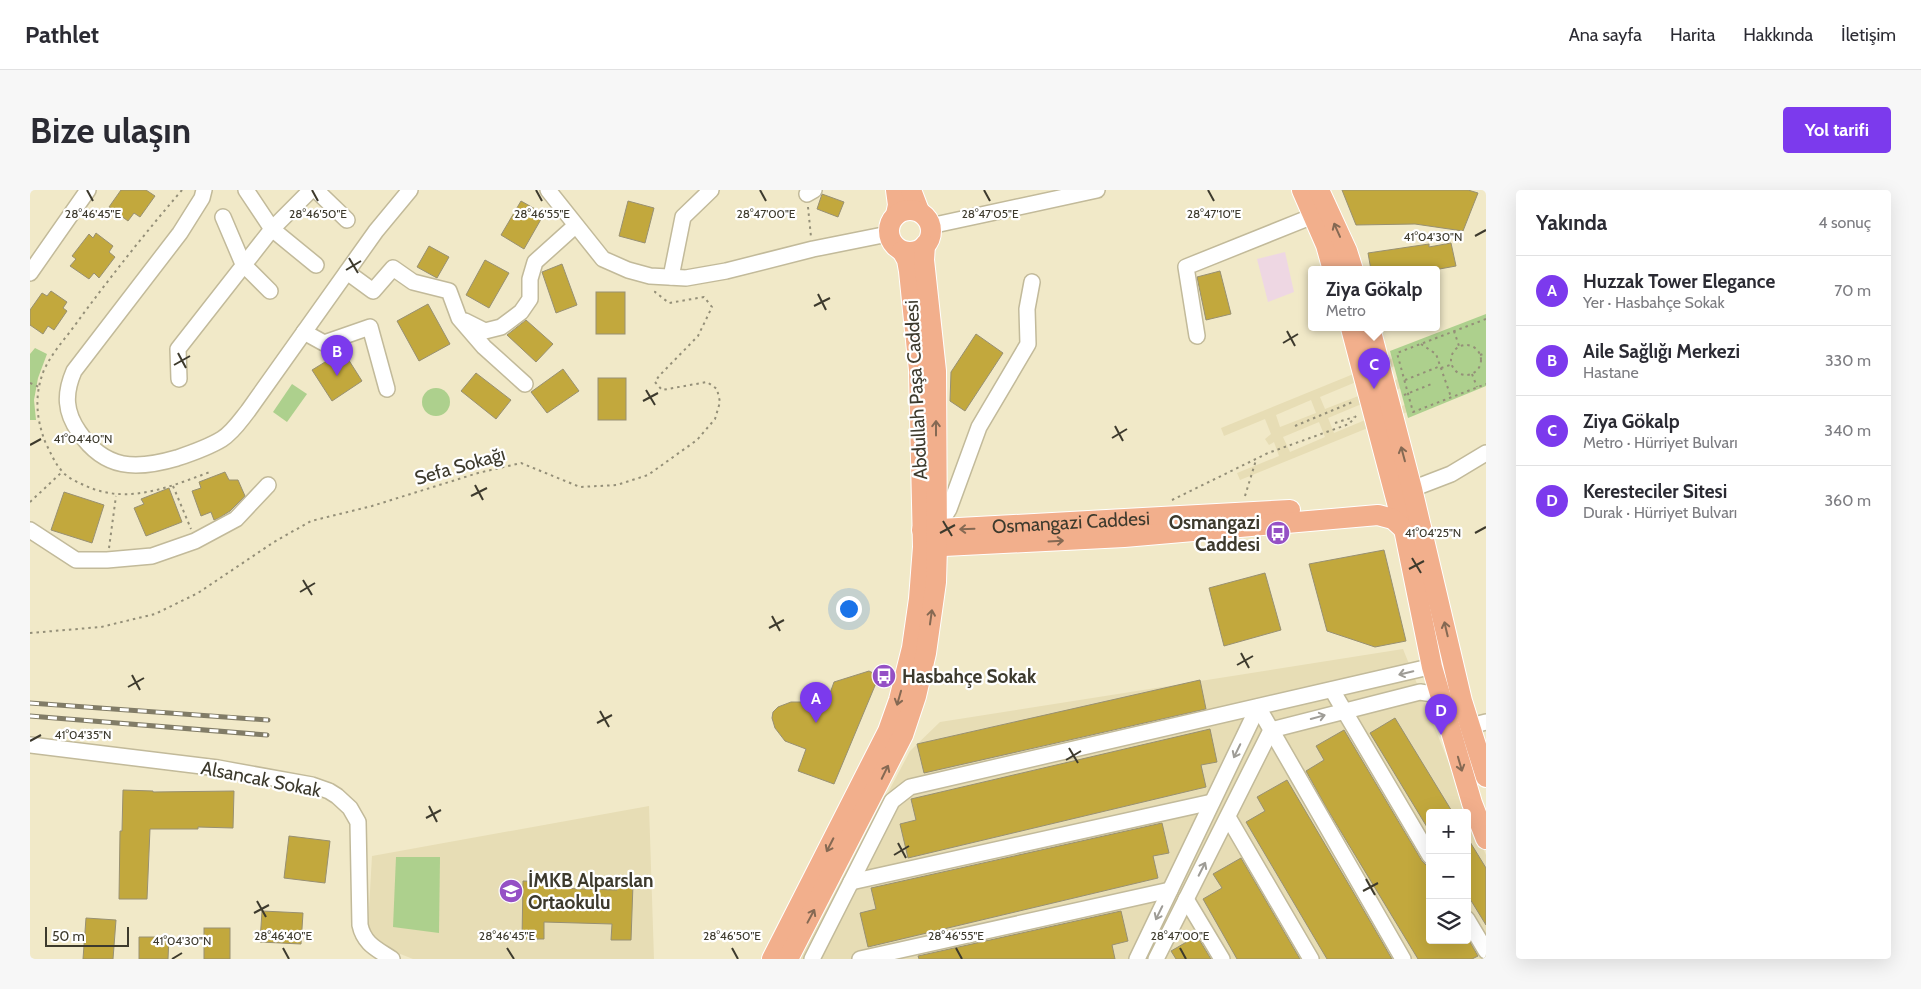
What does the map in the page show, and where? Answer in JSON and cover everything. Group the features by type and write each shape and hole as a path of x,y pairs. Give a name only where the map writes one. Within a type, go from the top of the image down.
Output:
{"main road":[{"path":"896,190 898,205 896,215 889,225 888,234 894,244 902,251 915,250 925,227 909,210 896,215"},
{"name":"Abdullah Paşa Caddesi","path":"911,190 925,227 924,260 936,371 930,538"},
{"path":"1302,190 1326,246 1332,266"},
{"path":"1319,190 1347,250 1352,266"},
{"name":"Abdullah Paşa Caddesi","path":"902,251 907,260 909,271 919,370 930,538"},
{"path":"1352,331 1371,406 1403,488 1453,661 1478,724 1486,777"},
{"path":"1370,331 1371,406"},
{"path":"1403,488 1404,529 1432,667 1472,803 1486,840"},
{"name":"Osmangazi Caddesi","path":"930,538 1312,509 1376,502 1403,488"},
{"name":"Osmangazi Caddesi","path":"930,538 1124,537 1378,515 1394,519 1404,529"},
{"path":"772,959 888,731 899,700 912,648 930,538"},
{"path":"788,959 903,735 926,654 936,582 930,538"}],"street":[{"path":"30,274 88,190"},
{"path":"204,190 202,198 180,233 74,371 67,391 69,411 76,428 88,445 107,459 122,464 140,466 160,463 212,444 232,431 376,231 410,190"},
{"path":"246,190 272,229 316,265"},
{"path":"179,379 178,349 272,229 311,190"},
{"path":"316,190 347,220"},
{"path":"548,190 575,226 603,258 628,270 650,276 686,278 726,271 813,249 888,234"},
{"path":"665,277 682,217 711,190"},
{"path":"925,227 1095,190"},
{"path":"1197,336 1186,267 1313,216"},
{"path":"223,217 244,264 270,291"},
{"path":"459,318 485,330 501,327 521,312 530,299 530,279 535,262 575,226"},
{"path":"347,272 373,291 393,268 413,282 449,291 459,318 484,346 526,384"},
{"path":"930,538 950,509 979,427 1028,344 1028,309 1032,282"},
{"path":"304,332 324,343 370,327 387,389"},
{"path":"1403,488 1451,474 1486,453"},
{"path":"30,530 76,560 108,560 152,556 196,541 236,519 268,485"},
{"path":"812,959 892,801 910,787 1453,661"},
{"path":"1332,690 1429,854"},
{"path":"1156,959 1271,730 1420,692 1433,694 1442,703"},
{"path":"1258,707 1403,959"},
{"path":"1137,959 1258,707"},
{"name":"Alsancak Sokak","path":"30,745 113,763 234,771 321,787 337,796 350,808 358,822 360,925 362,933 369,945 392,959"},
{"path":"851,882 1212,802"},
{"path":"1228,817 1311,959"},
{"path":"860,959 1170,890"},
{"path":"1186,899 1222,959"},
{"path":"1471,926 1486,951"}],"path":[{"path":"182,190 55,350 44,371 36,404 38,423 54,461 62,472 76,482 91,488 126,496 153,492 210,472"},
{"path":"811,192 813,249"},
{"name":"Sefa Sokağı","path":"30,633 101,626 154,614 198,593 274,542 311,520 372,506 478,472 521,463 580,487 617,485 648,475 697,440 715,419 720,402 717,389 707,382 662,390 655,382 698,336 712,307 704,297 669,303 655,292 665,277"},
{"path":"1486,319 1397,353 1413,412 1486,384"},
{"path":"1454,331 1459,346"},
{"path":"1421,344 1436,354 1451,397"},
{"path":"1464,344 1473,346 1480,355 1480,367 1472,374 1462,375 1457,373 1451,364 1452,354 1459,346 1464,344"},
{"path":"1480,355 1486,353"},
{"path":"1408,379 1451,364"},
{"path":"1472,374 1477,387"},
{"path":"30,383 39,387"},
{"path":"1295,426 1371,406 1434,383"},
{"path":"1335,423 1371,406"},
{"path":"1168,502 1257,459 1349,424 1371,406"},
{"path":"1244,501 1257,459"},
{"path":"30,502 62,472"},
{"path":"173,486 196,541"},
{"path":"108,560 116,495"}],"shaded area":[{"path":"1285,252 1294,292 1268,302 1257,259"},
{"path":"1486,320 1486,380 1240,480 1237,473 1279,456 1274,442 1269,445 1265,439 1271,434 1265,419 1224,436 1221,428","holes":["1400,364 1405,376 1370,391 1365,378","1356,382 1361,395 1325,409 1320,397","1408,385 1414,401 1378,416 1372,400","1311,400 1316,413 1280,427 1276,415","1364,403 1370,418 1334,433 1328,418","1319,422 1325,437 1290,452 1283,437"]},
{"path":"1403,649 1467,809 1426,809 1426,944 1471,944 1471,818 1486,855 1486,959 800,959 910,751 940,722"},
{"name":"İMKB Alparslan Ortaokulu","path":"649,806 654,959 413,959 380,946 371,935 368,926 372,856"}],"green space":[{"path":"1486,314 1486,386 1408,418 1390,351"},
{"path":"35,348 47,354 38,378 34,400 36,420 30,420 30,354"},
{"path":"292,384 307,394 287,422 273,412"},
{"path":"436,388 446,392 450,402 446,412 436,416 426,412 422,402 426,392"},
{"path":"396,857 440,857 439,933 393,927"}],"building":[{"path":"121,190 146,190 155,196 140,217 134,213 128,221 109,207"},
{"path":"1342,190 1468,190 1478,193 1463,231 1415,224 1356,225"},
{"path":"822,194 844,202 838,217 817,209"},
{"path":"521,201 544,214 524,249 501,235"},
{"path":"628,201 654,208 645,243 619,236"},
{"path":"96,233 113,246 109,252 115,257 99,278 94,273 89,279 70,266 76,259 72,256 89,234 93,238"},
{"path":"1451,243 1456,266 1440,269 1440,266 1370,266 1368,253 1429,244 1429,247"},
{"path":"429,246 449,257 437,278 417,267"},
{"path":"485,260 509,273 489,308 466,295"},
{"path":"562,264 577,305 556,313 542,272"},
{"path":"1220,271 1231,314 1206,320 1197,277"},
{"path":"51,291 67,302 63,308 67,311 54,330 48,326 43,334 30,325 30,310 42,293 47,296"},
{"path":"596,292 625,292 625,334 596,334"},
{"path":"428,304 450,344 419,361 397,321"},
{"path":"526,320 553,344 536,362 507,335"},
{"path":"976,334 1003,353 965,411 950,401 951,372"},
{"path":"343,351 362,381 332,401 312,370"},
{"path":"563,369 579,391 547,413 531,392"},
{"path":"476,373 511,400 496,419 461,391"},
{"path":"598,378 626,378 626,420 598,420"},
{"path":"225,472 229,480 238,480 245,496 230,511 219,518 214,520 211,512 201,516 192,491 201,488 199,482"},
{"path":"169,488 182,522 146,536 134,508 144,504 141,499"},
{"path":"64,492 104,505 92,543 51,530"},
{"path":"1384,550 1406,641 1375,647 1327,631 1309,564"},
{"path":"1265,573 1281,630 1224,646 1209,588"},
{"path":"869,671 879,676 834,784 798,771 806,749 785,741 775,728 772,718 773,712 778,707 791,702 802,702 824,710 834,682"},
{"path":"1200,680 1206,709 924,773 917,744"},
{"path":"1395,718 1451,809 1426,809 1426,825 1370,733"},
{"path":"1210,729 1217,762 1201,765 1206,787 908,858 900,824 916,820 911,799"},
{"path":"1344,730 1426,865 1426,944 1471,944 1478,956 1472,959 1418,959 1306,771 1324,760 1316,746"},
{"path":"1287,780 1392,959 1327,959 1246,822 1265,811 1257,797"},
{"path":"123,790 153,792 234,791 233,828 150,829 147,899 119,899"},
{"path":"1162,823 1169,853 1153,856 1158,878 868,947 860,913 876,909 871,888"},
{"path":"289,836 330,841 325,883 284,878"},
{"path":"1471,844 1486,868 1486,925 1471,901"},
{"path":"1241,858 1300,959 1237,959 1203,899 1222,888 1213,874"},
{"path":"523,881 550,882 550,888 617,890 617,883 633,884 631,940 611,940 612,924 544,922 544,939 522,939"},
{"path":"262,911 303,913 301,944 260,942"},
{"path":"1121,911 1128,941 1112,945 1115,959 919,959 918,956"},
{"path":"86,918 116,920 113,959 83,959"},
{"path":"204,928 230,928 230,959 204,959"},
{"path":"1197,936 1211,959 1176,959 1171,951"},
{"path":"139,937 169,937 168,959 139,959"}],"railway":[{"path":"30,703 268,720"},
{"path":"30,716 267,735"}],"place":[{"name":"Aile Sağlığı Merkezi","path":"337,376"},
{"name":"Ziya Gökalp","path":"1374,389"},
{"name":"Osmangazi̇ Caddesi̇","path":"1278,533"},
{"name":"Hasbahçe Sokak","path":"884,676"},
{"name":"Huzzak Tower Elegance","path":"816,723"},
{"name":"Keresteciler Sitesi","path":"1441,735"},
{"name":"İMKB Alparslan Ortaokulu","path":"511,891"}]}
